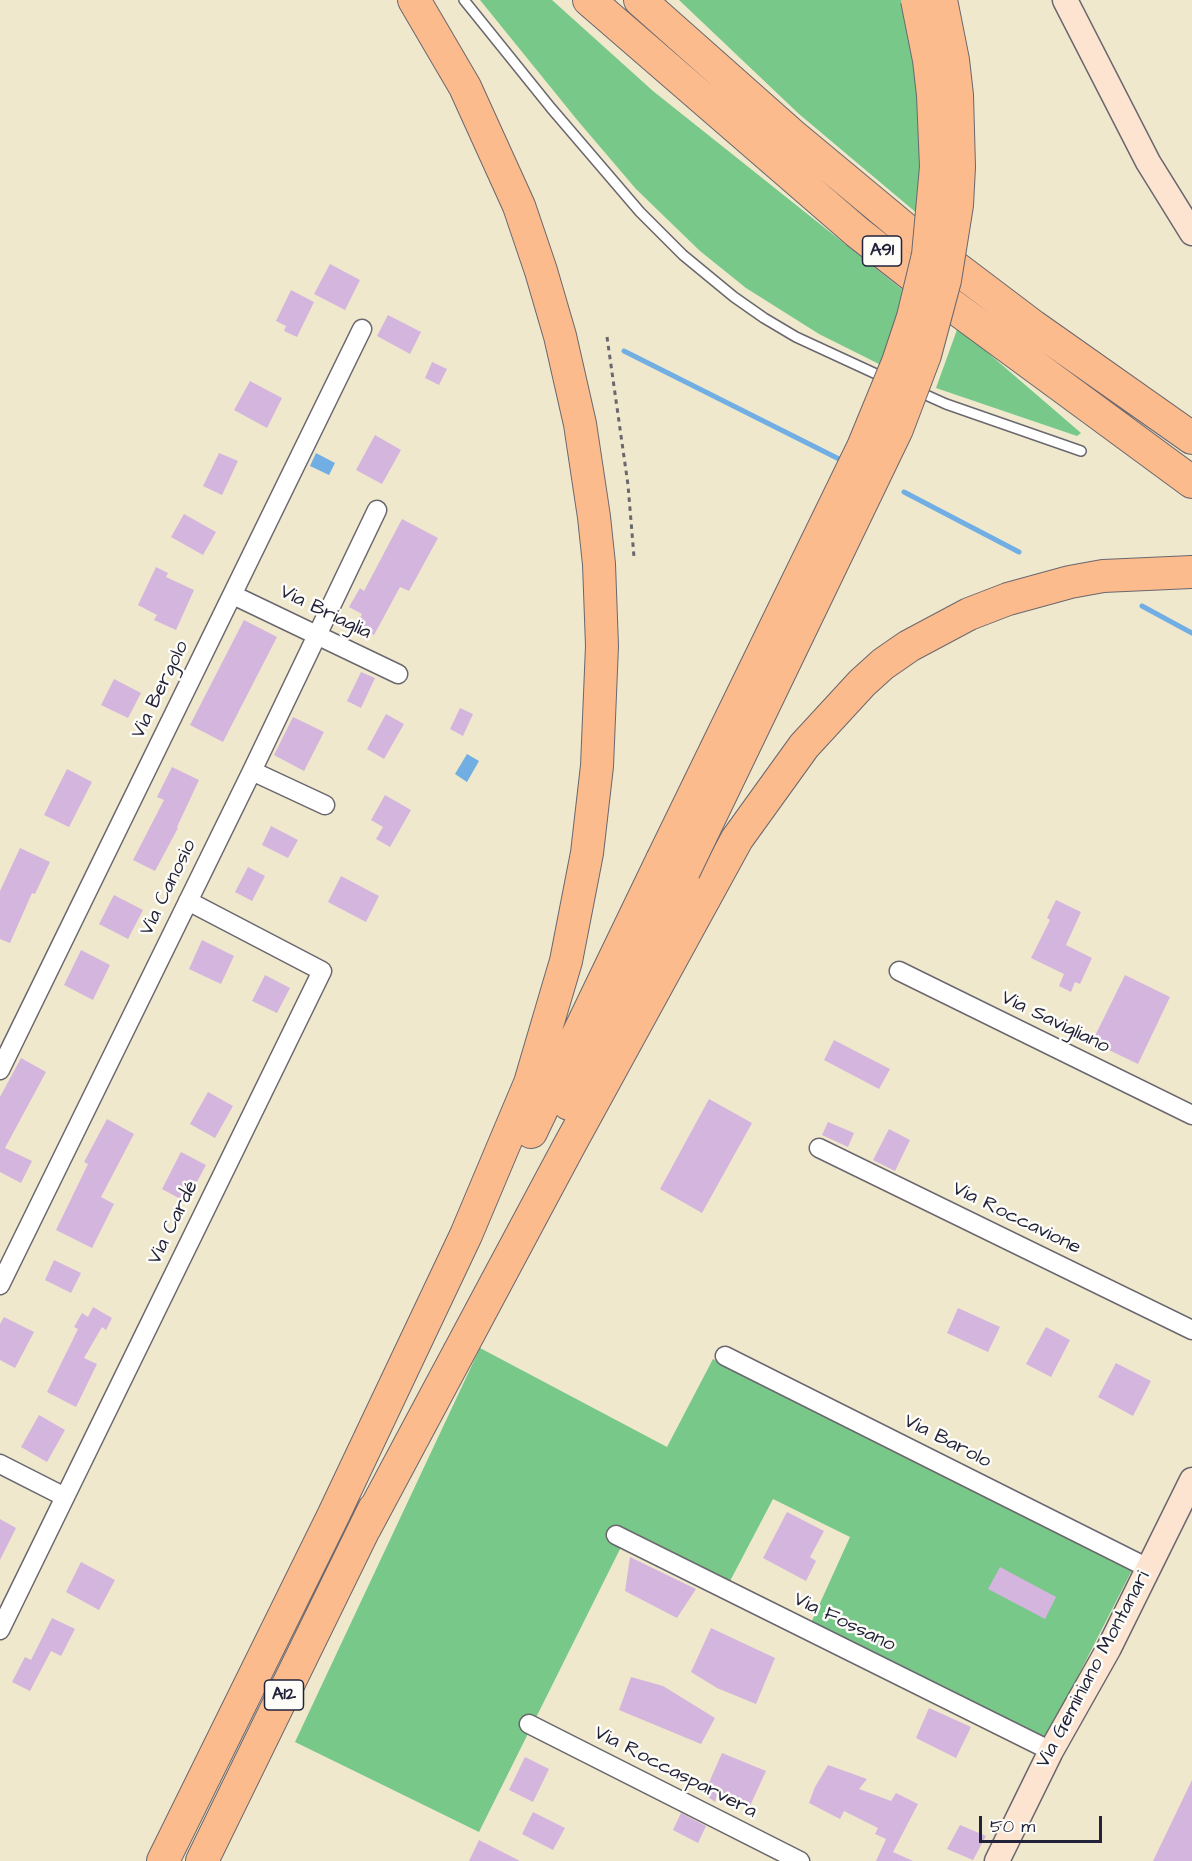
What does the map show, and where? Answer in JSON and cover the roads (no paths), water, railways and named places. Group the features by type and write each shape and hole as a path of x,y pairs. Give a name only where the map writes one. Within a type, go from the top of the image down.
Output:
{"highway":[{"path":"333,1516 466,1235 530,1083 566,961 587,853 597,766 601,699 601,605 594,518 580,424 560,336 526,228 496,153 465,87 414,0"},
{"name":"A91","path":"589,0 857,232 935,293 1192,482"},
{"name":"A91","path":"640,0 791,134 910,233 1033,326 1192,438"},
{"path":"365,1528 482,1281 673,866 863,447 898,362 913,317 928,255 936,167 933,95 928,51 917,0"},
{"path":"333,1516 461,1277 673,866 897,429 912,392 928,345 945,280 952,242 959,167 957,95 941,0"},
{"path":"365,1528 569,1146 737,839 804,746 862,683 883,664 909,646 969,614 1018,596 1070,582 1103,576 1192,572"},
{"name":"A12","path":"164,1861 333,1516"},
{"name":"A12","path":"202,1861 365,1528"}],"street":[{"path":"1065,0 1148,162 1192,234"},
{"name":"Via Bergolo","path":"0,1070 362,329"},
{"name":"Via Canosio","path":"0,1285 377,510"},
{"name":"Via Briaglia","path":"233,595 398,674"},
{"path":"252,771 325,805"},
{"name":"Via Cardé","path":"0,1630 322,971 188,901"},
{"name":"Via Savigliano","path":"899,971 1192,1115"},
{"name":"Via Roccavione","path":"819,1148 1192,1330"},
{"name":"Via Barolo","path":"725,1356 1148,1568"},
{"path":"0,1464 65,1497"},
{"name":"Via Geminiano Montanari","path":"997,1861 1051,1750 1109,1648 1192,1480"},
{"name":"Via Fossano","path":"616,1535 1051,1750"},
{"name":"Via Roccasparvera","path":"529,1724 800,1861"}],"lane":[{"path":"464,0 551,108 640,212 682,255 734,297 796,337 862,368 946,404 1081,451"}],"water":[{"path":"316,453 335,463 329,475 310,466"},
{"path":"467,754 479,761 467,782 455,774"}],"waterway":[{"path":"624,351 841,460"},
{"path":"904,492 1019,552"},
{"path":"1142,606 1192,633"}]}
